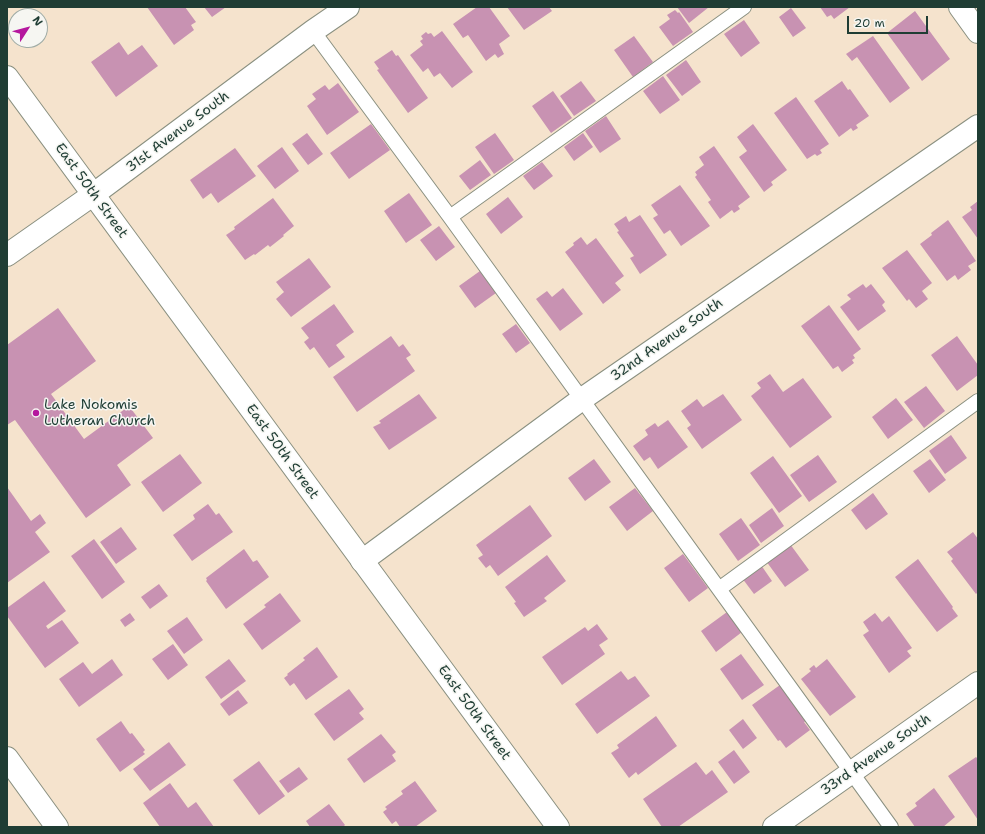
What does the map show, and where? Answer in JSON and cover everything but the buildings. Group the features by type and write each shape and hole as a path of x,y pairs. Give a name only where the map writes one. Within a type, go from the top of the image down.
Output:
{"street":[{"name":"31st Avenue South","path":"7,255 94,194 313,31 348,7"},
{"path":"960,7 978,32"},
{"name":"East 50th Street","path":"7,77 558,827"},
{"name":"32nd Avenue South","path":"362,561 582,399 978,126"},
{"name":"33rd Avenue South","path":"774,827 978,683"},
{"path":"7,758 57,827"}],"lane":[{"path":"450,218 744,7"},
{"path":"313,31 582,399 891,827"},
{"path":"719,589 978,401"}],"place":[{"name":"Lake Nokomis Lutheran Church","path":"36,413"}]}
